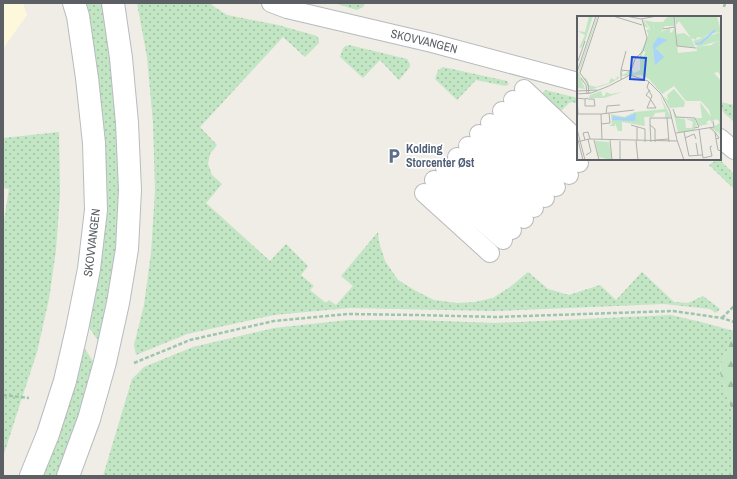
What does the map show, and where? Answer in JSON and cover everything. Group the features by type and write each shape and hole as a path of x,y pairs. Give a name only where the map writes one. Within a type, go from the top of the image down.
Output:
{"street":[{"name":"SKOVVANGEN","path":"32,476 66,381 78,329 89,269 96,210 94,143 87,78 78,16 74,3"},
{"path":"68,476 89,419 105,362 118,303 127,249 130,190 127,123 121,58 113,3"}],"lane":[{"name":"SKOVVANGEN","path":"271,3 287,9 432,44 577,82"},
{"path":"721,139 734,150"},
{"path":"474,140 577,140"},
{"path":"474,140 540,202"},
{"path":"474,140 540,202"},
{"path":"474,140 540,202"},
{"path":"474,140 540,202"},
{"path":"474,140 490,253"}],"path":[{"path":"724,7 725,3"},
{"path":"722,318 734,306"},
{"path":"105,362 130,365 190,340 274,321 348,314 416,314 496,317 673,311 722,318 734,322"},
{"path":"3,395 31,399 32,395"}],"shaded area":[{"path":"3,3 23,3 27,15 3,49"}],"green space":[{"path":"86,3 103,3 113,61 120,188 114,263 101,345 88,326 103,126 96,61"},
{"path":"137,3 211,3 227,15 278,25 317,36 319,43 305,57 283,37 200,127 217,145 210,154 208,164 212,175 222,184 206,203 270,261 286,244 308,266 301,275 314,286 310,290 326,303 329,300 336,305 353,286 341,276 378,232 379,242 385,261 398,280 434,300 457,303 475,302 493,298 510,287 528,272 548,289 569,295 600,285 616,300 642,272 674,302 688,303 703,296 720,309 716,313 710,309 664,304 496,311 349,308 274,315 187,334 136,355 134,345 144,305 151,253 155,191 153,123 147,57"},
{"path":"334,3 365,3 363,7 357,10"},
{"path":"349,45 407,59 410,64 409,68 399,80 380,60 363,78 340,57 344,47"},
{"path":"443,67 507,81 509,84 506,86 476,80 457,100 435,79 438,70"},
{"path":"545,90 577,98 577,104 573,102 569,103 561,111 542,94"},
{"path":"721,102 734,105 734,122 721,108"},
{"path":"59,132 60,194 56,250 49,299 37,352 3,457 3,226 9,189 3,188 3,138"},
{"path":"715,161 721,161 734,174 734,189 709,165"},
{"path":"671,315 734,331 721,364 720,373 734,418 734,476 103,476 132,379 144,367 193,347 274,328 348,320 415,320 495,323"},
{"path":"734,334 734,418 720,373 721,364"},
{"path":"83,346 96,366 73,438 57,476 40,476"}],"place":[{"name":"Kolding Storcenter Øst","path":"394,156"}]}
